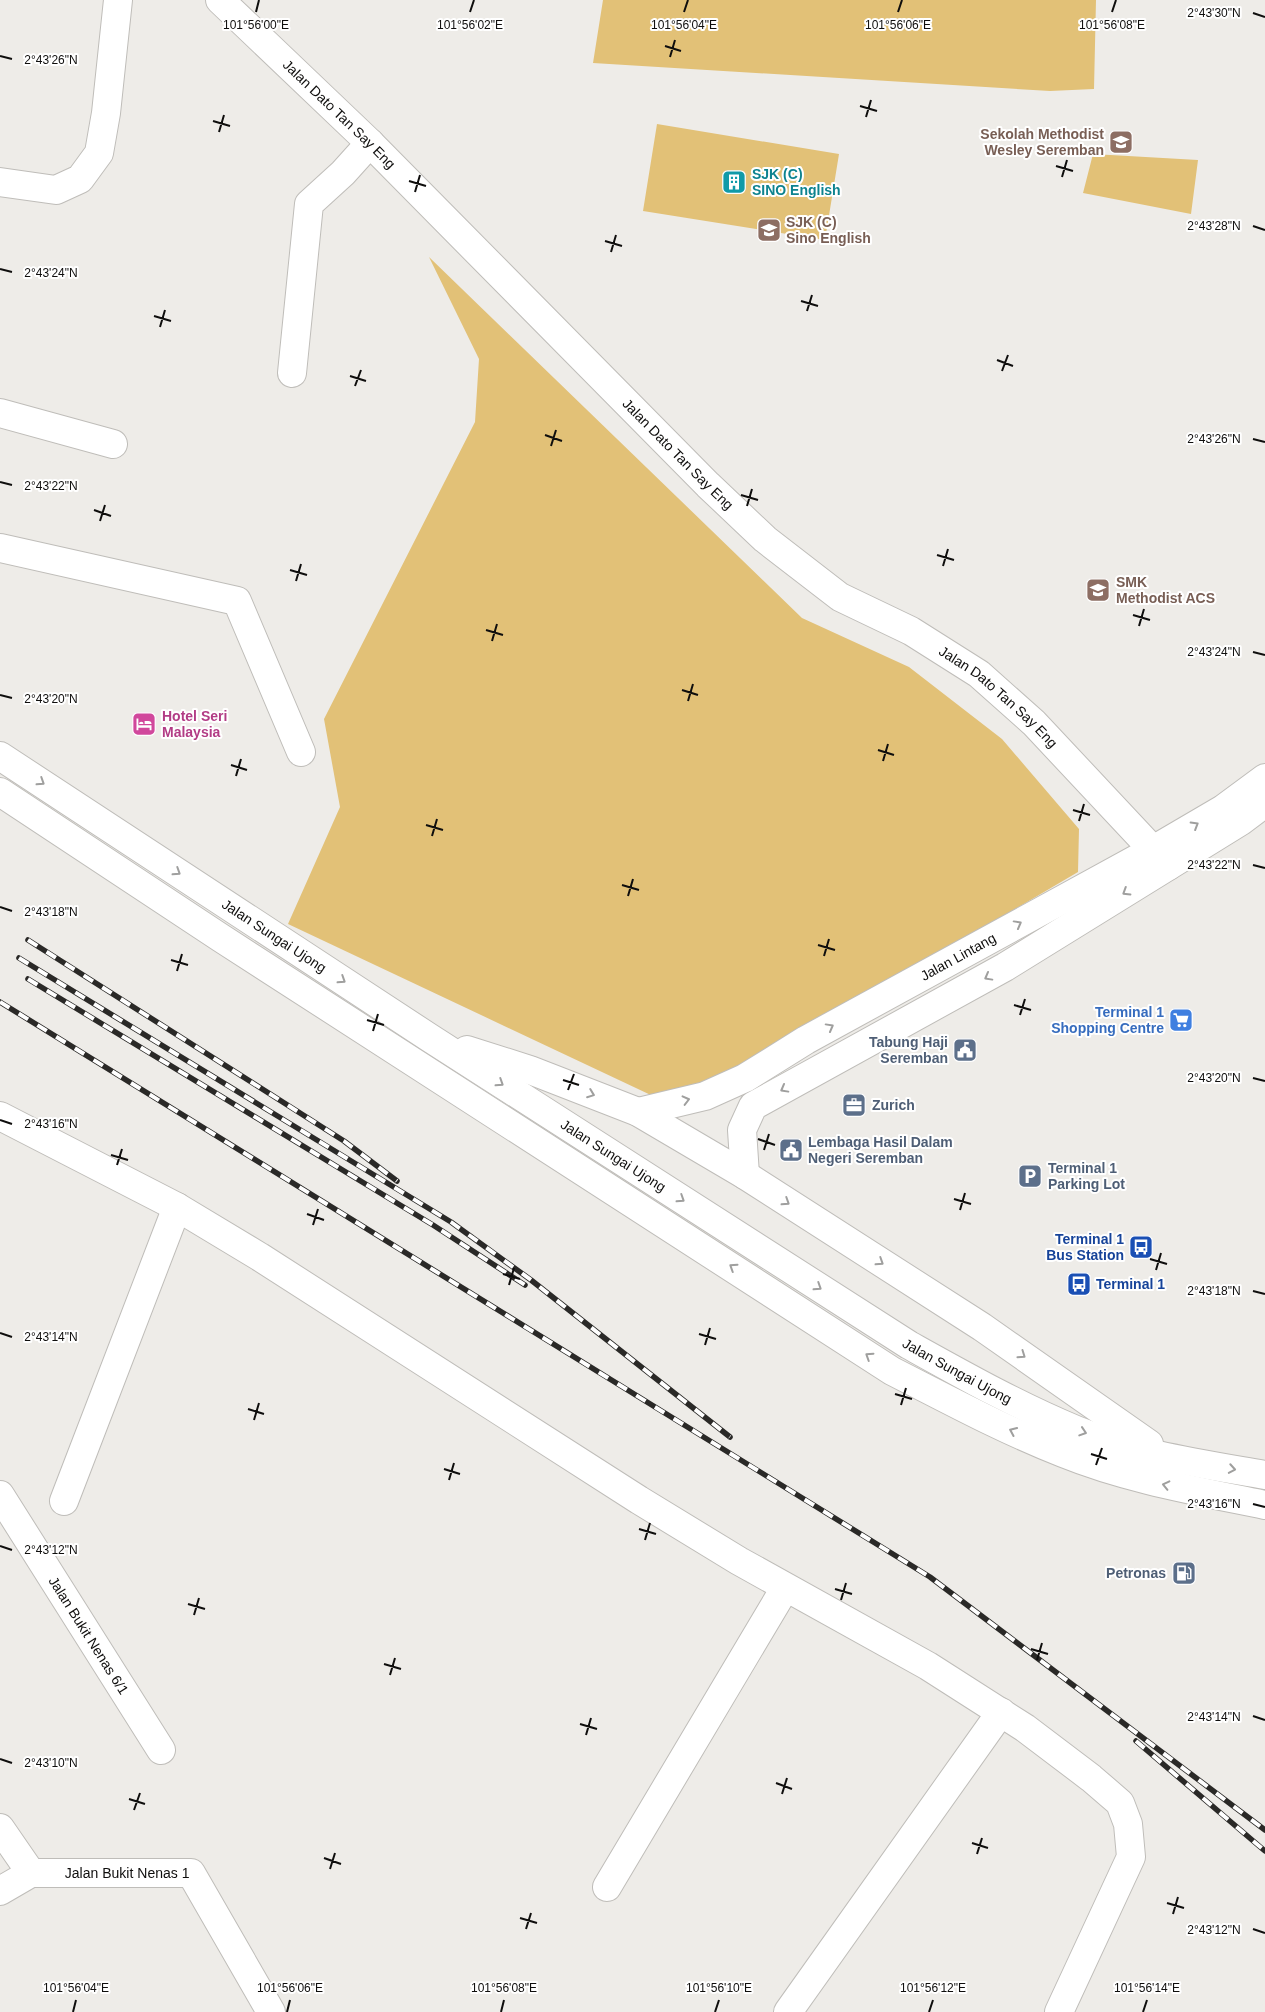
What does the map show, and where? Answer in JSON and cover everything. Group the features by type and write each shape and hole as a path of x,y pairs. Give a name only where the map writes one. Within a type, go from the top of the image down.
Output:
{"main road":[{"path":"0,182 56,190 80,179 99,153 106,113 118,0"},
{"name":"Jalan Dato Tan Say Eng","path":"220,0 370,144 708,485 765,539 840,596 911,631 979,674 1034,722 1161,858"},
{"path":"292,373 309,204 343,174 370,144"},
{"path":"0,413 113,444"},
{"path":"0,548 237,601 301,752"},
{"name":"Jalan Sungai Ujong","path":"0,756 430,1038 909,1345 989,1389 1077,1430 1167,1457 1265,1475"},
{"name":"Jalan Lintang","path":"744,1175 742,1130 753,1106 1005,967 1161,858 1265,778"},
{"name":"Jalan Sungai Ujong","path":"0,792 221,938 892,1371 980,1417 1065,1454 1161,1484 1265,1505"},
{"name":"Jalan Lintang","path":"638,1112 704,1096 745,1078 806,1040 1265,803"},
{"path":"430,1038 530,1070 638,1112 744,1175 982,1327 1167,1457"},
{"path":"806,1040 800,1051 800,1060 810,1065 826,1066"},
{"path":"0,1116 177,1207 268,1262 647,1504 785,1588 928,1666 1001,1712 1062,1756 1120,1803 1128,1824 1131,1857 1059,2012"},
{"path":"64,1501 177,1207"},
{"name":"Jalan Bukit Nenas 6/1","path":"0,1495 161,1750"},
{"path":"607,1887 785,1588"},
{"path":"788,2012 1001,1712"},
{"path":"0,1828 31,1874"},
{"name":"Jalan Bukit Nenas 1","path":"0,1891 31,1874 191,1874 271,2012"}],"shaded area":[{"path":"603,0 1096,0 1094,89 1050,91 593,63"},
{"path":"657,124 839,154 825,240 643,211"},
{"path":"1093,154 1198,160 1191,214 1083,193"},
{"path":"429,257 802,618 909,667 1002,739 1079,829 1078,872 690,1100 655,1097 288,924 340,807 324,719 475,422 479,359"}],"railway":[{"path":"28,940 344,1141 397,1181"},
{"path":"19,958 451,1222 531,1280 730,1437"},
{"path":"28,979 433,1225 525,1285"},
{"path":"0,1002 930,1577 1265,1830"},
{"path":"1136,1741 1265,1851"}],"place":[{"name":"Sekolah Methodist Wesley Seremban","path":"1121,142"},
{"name":"SJK (C) SINO English","path":"734,182"},
{"name":"SJK (C) Sino English","path":"769,230"},
{"name":"SMK Methodist ACS","path":"1098,590"},
{"name":"Hotel Seri Malaysia","path":"144,724"},
{"name":"Terminal 1 Shopping Centre","path":"1181,1020"},
{"name":"Tabung Haji Seremban","path":"965,1050"},
{"name":"Zurich","path":"854,1105"},
{"name":"Lembaga Hasil Dalam Negeri Seremban","path":"791,1150"},
{"name":"Terminal 1 Parking Lot","path":"1030,1176"},
{"name":"Terminal 1 Bus Station","path":"1141,1247"},
{"name":"Terminal 1","path":"1079,1284"},
{"name":"Petronas","path":"1184,1573"}]}
